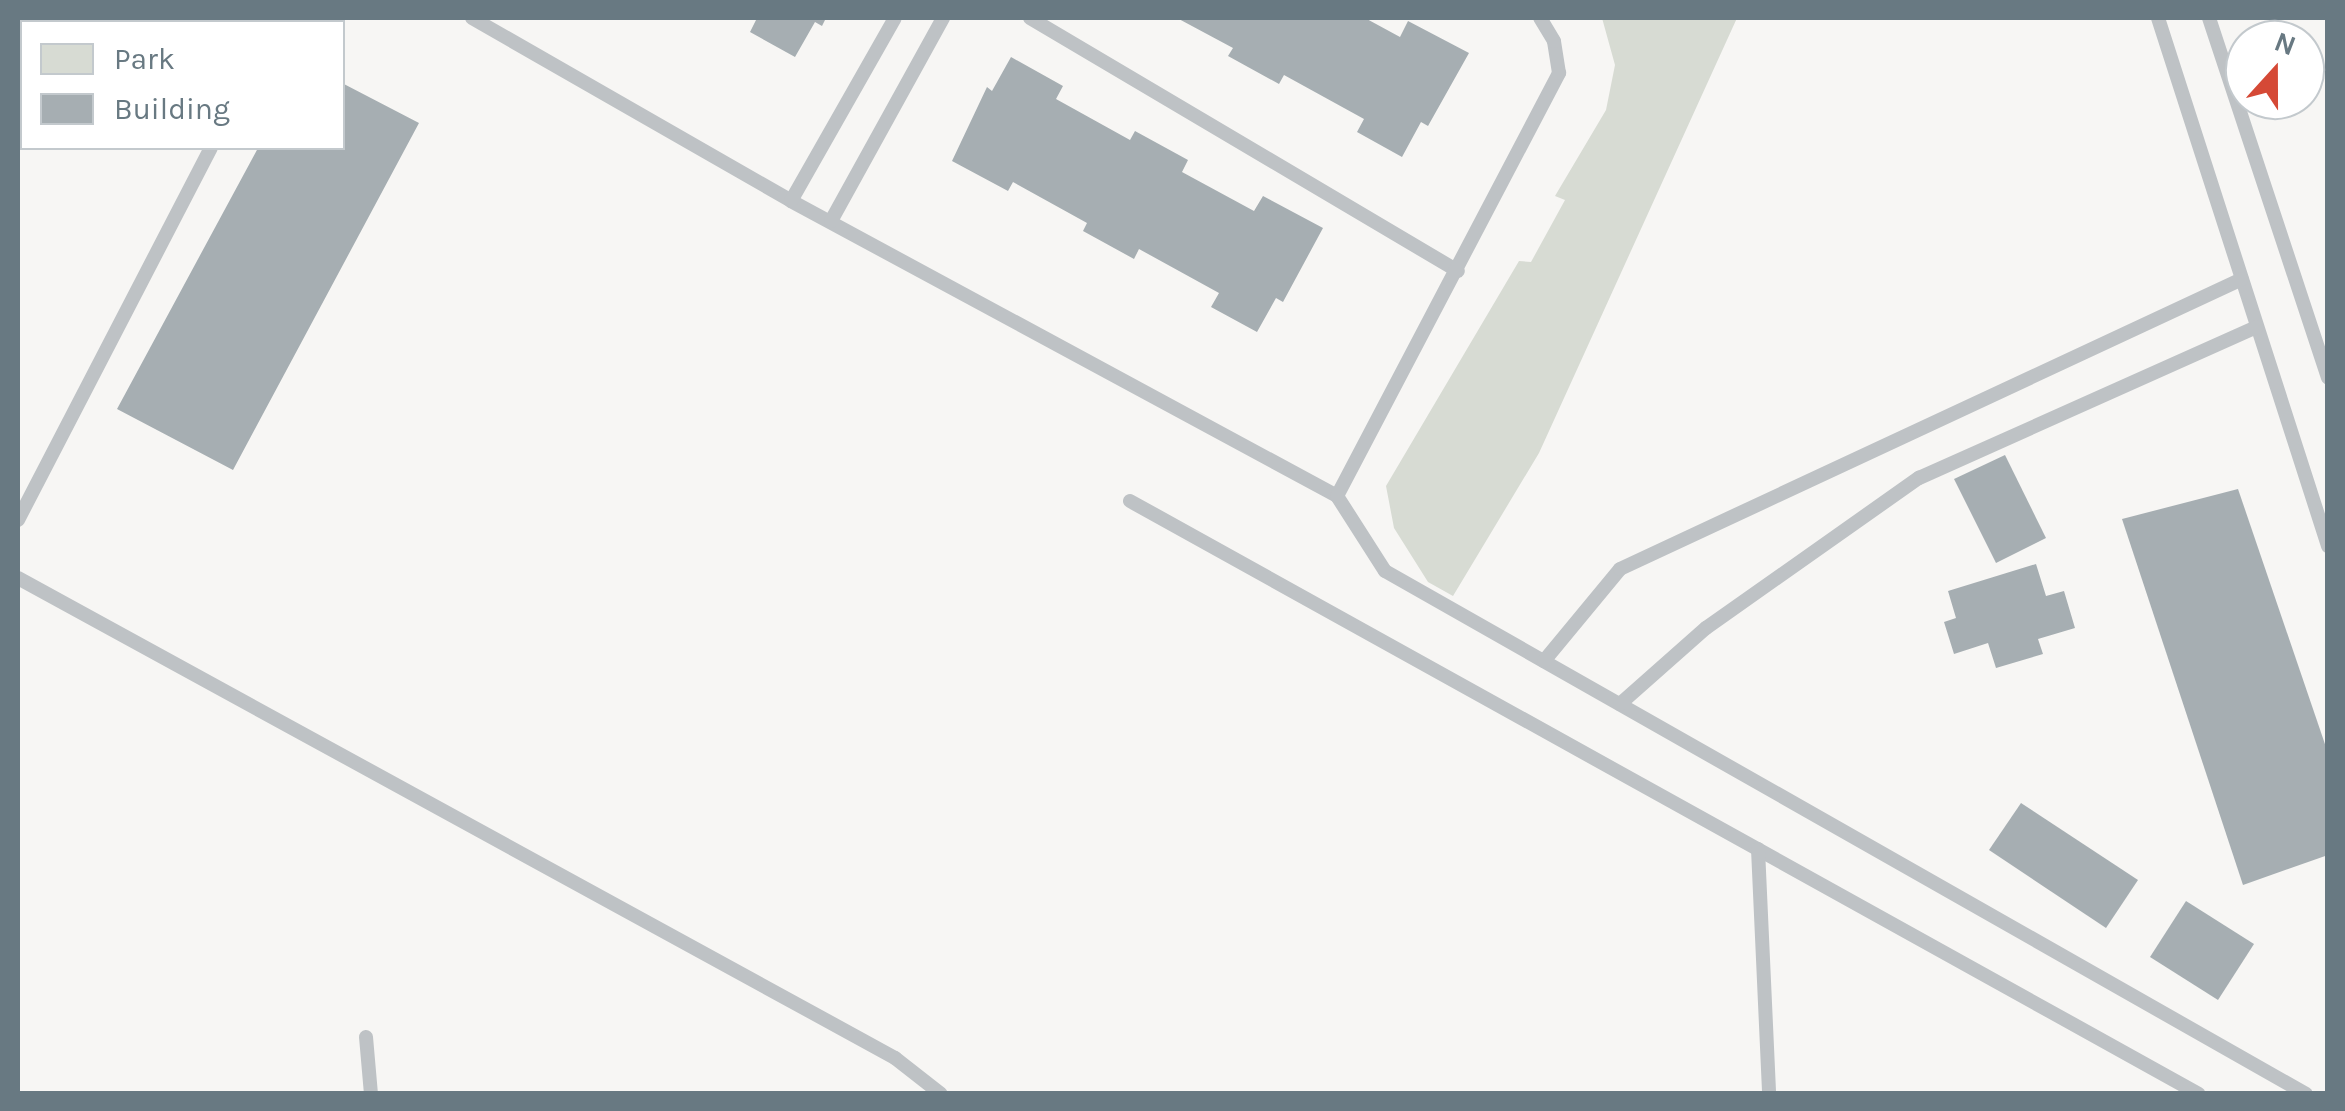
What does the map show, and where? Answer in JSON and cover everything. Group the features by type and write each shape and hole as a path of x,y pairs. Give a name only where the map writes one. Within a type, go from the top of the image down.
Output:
{"lane":[{"path":"472,18 791,201 1338,496 1386,571 2306,1094"},
{"path":"791,201 894,18"},
{"path":"832,221 942,18"},
{"path":"1030,18 1458,271"},
{"path":"1338,496 1559,74 1554,41 1540,18"},
{"path":"2158,18 2328,546"},
{"path":"2209,18 2328,378"},
{"path":"18,520 210,150"},
{"path":"1544,661 1620,569 2242,280"},
{"path":"1620,704 1706,628 1919,478 2257,327"},
{"path":"1130,501 2199,1094"},
{"path":"18,578 895,1058 941,1094"},
{"path":"1758,849 1770,1094"},
{"path":"366,1037 371,1094"}],"green space":[{"path":"1602,18 1737,18 1539,453 1453,596 1428,582 1394,528 1386,486 1519,261 1531,262 1565,200 1555,196 1606,110 1615,65"}],"building":[{"path":"757,18 826,18 822,26 815,22 795,57 750,32"},
{"path":"1177,18 1365,18 1400,37 1408,21 1469,53 1428,126 1421,122 1402,157 1357,132 1364,119 1284,75 1279,84 1228,56 1233,48"},
{"path":"1011,57 1063,86 1056,99 1130,140 1135,131 1188,160 1182,172 1254,211 1263,196 1323,228 1283,302 1276,298 1257,332 1211,307 1219,293 1139,249 1134,259 1083,231 1087,223 1013,182 1008,191 952,161 987,87 992,91"},
{"path":"345,85 419,123 233,470 117,409 257,150 345,150"},
{"path":"2005,455 2046,538 1996,563 1954,479"},
{"path":"2238,489 2328,753 2328,855 2243,885 2122,519"},
{"path":"2036,564 2046,596 2064,591 2075,628 2038,639 2043,654 1996,668 1988,643 1954,654 1944,622 1956,618 1948,591"},
{"path":"2021,803 2138,880 2106,928 1989,850"},
{"path":"2186,901 2254,944 2218,1000 2150,957"}]}
